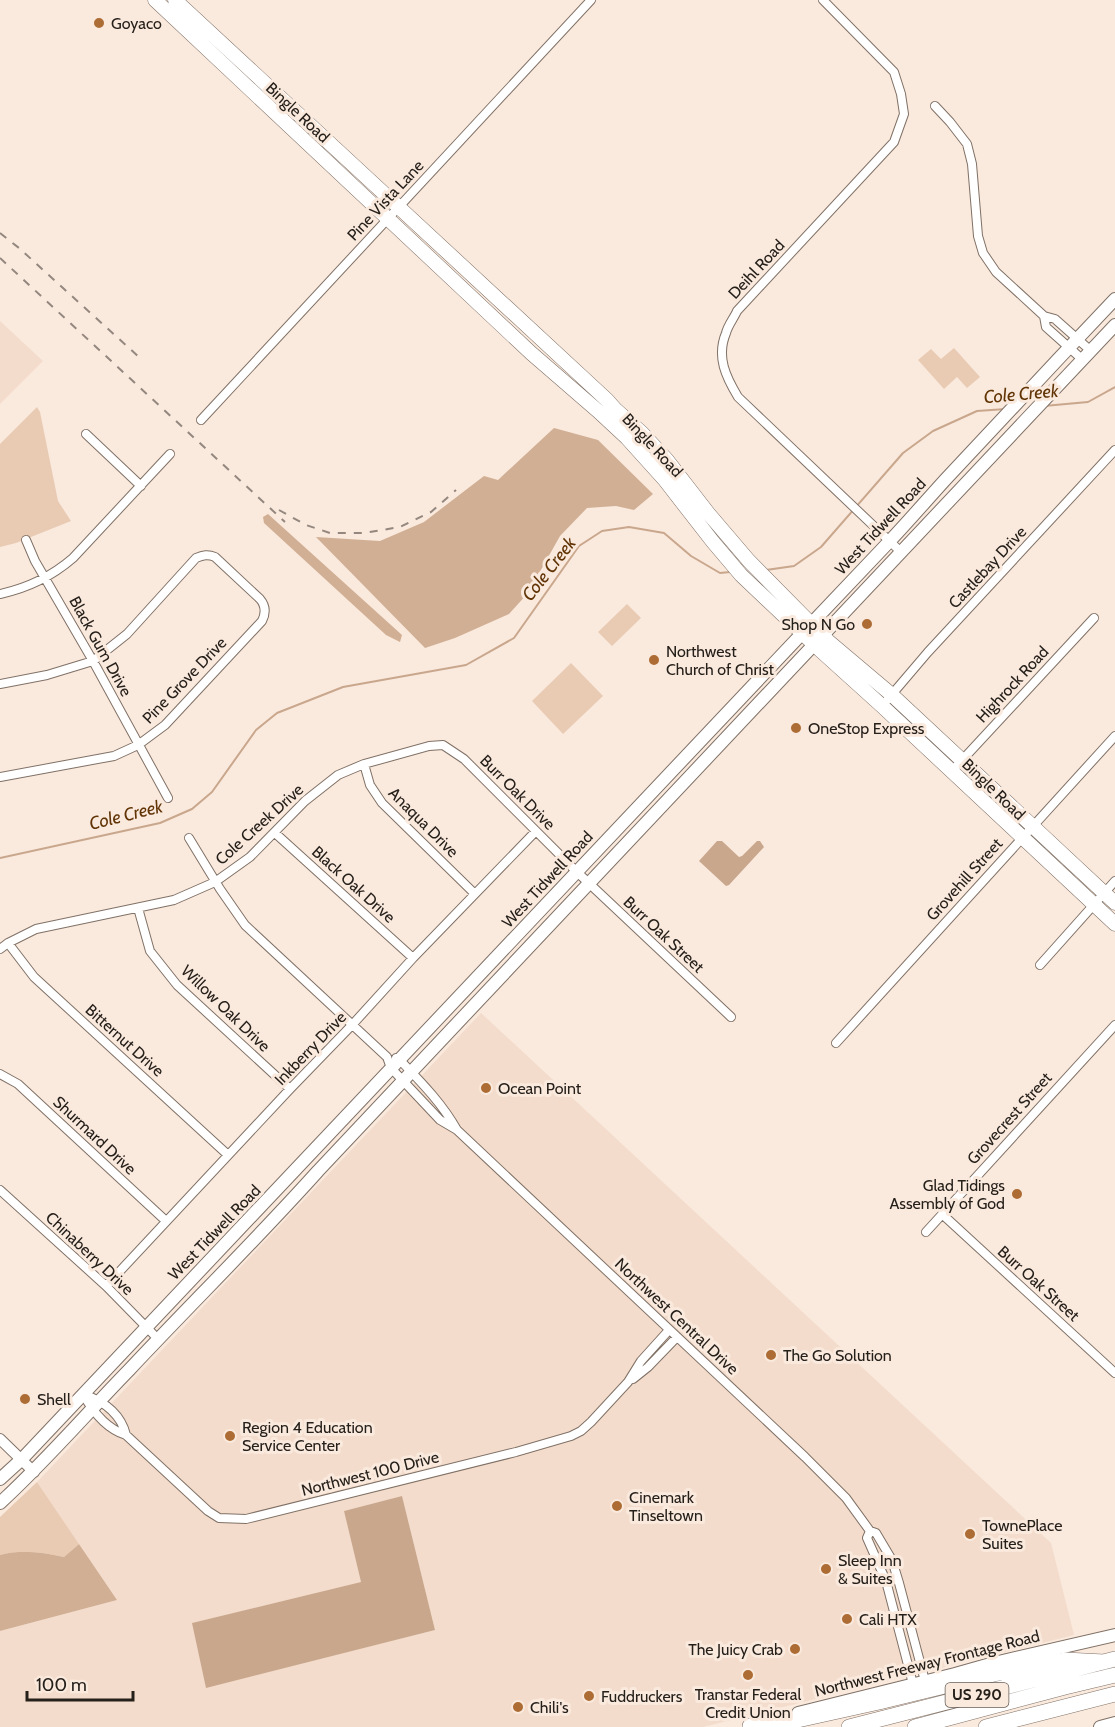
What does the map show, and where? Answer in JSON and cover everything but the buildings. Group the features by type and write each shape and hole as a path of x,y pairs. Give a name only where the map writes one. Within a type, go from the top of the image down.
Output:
{"highway":[{"path":"749,1727 770,1726 994,1674 1065,1660 1109,1660"},
{"name":"US 290","path":"849,1727 1109,1660"},
{"path":"915,1727 1115,1675"},
{"name":"US 290","path":"986,1727 1115,1694"},
{"path":"1017,1727 1030,1715"}],"main road":[{"name":"Bingle Road","path":"155,0 197,29 295,122 387,219 531,353 603,405 615,409 642,433 668,460 703,517 722,554 753,587 806,628 957,765 1032,827 1115,903"},
{"name":"Bingle Road","path":"175,0 197,29"},
{"name":"Bingle Road","path":"295,122 398,207 505,306 603,405"},
{"name":"West Tidwell Road","path":"0,1479 22,1459 271,1197 392,1061 577,872 889,542 1115,298"},
{"path":"495,318 505,306"},
{"name":"West Tidwell Road","path":"0,1503 34,1472 285,1208 1115,325"},
{"path":"944,481 957,492"},
{"name":"Bingle Road","path":"703,517 774,586 806,628"},
{"path":"719,722 732,732"},
{"name":"Bingle Road","path":"957,765 1022,838 1115,924"},
{"path":"659,784 672,796"},
{"path":"271,1197 285,1208"},
{"name":"Northwest Freeway Frontage Road","path":"749,1727 919,1682 1115,1635"},
{"path":"1100,1727 1115,1723"}],"street":[{"name":"Pine Vista Lane","path":"201,420 591,0"},
{"name":"Deihl Road","path":"823,0 894,72 904,114 894,142 737,311 725,333 722,351 725,374 738,398 901,552"},
{"path":"935,106 967,144 972,164 978,236 983,253 996,272 1044,316 1055,319 1073,343 1087,356"},
{"path":"86,434 141,486"},
{"name":"Castlebay Drive","path":"887,701 928,652 1115,450"},
{"path":"0,594 19,590 46,579 59,570 73,558 170,454"},
{"name":"Black Gum Drive","path":"26,540 168,798"},
{"name":"Pine Grove Drive","path":"0,777 114,756 138,745 165,725 262,621 265,604 215,557 202,555 196,558 127,634 93,661"},
{"name":"Highrock Road","path":"957,765 1094,618"},
{"path":"0,684 47,675 93,661"},
{"name":"Grovehill Street","path":"836,1043 1115,736"},
{"name":"Cole Creek Drive","path":"0,949 36,929 174,900 215,882 250,857 305,801 338,775 364,764 429,746 444,745 464,759"},
{"name":"Burr Oak Drive","path":"464,759 577,872"},
{"name":"Anaqua Drive","path":"364,764 370,785 382,803 475,894"},
{"name":"Inkberry Drive","path":"106,1286 413,958 536,831"},
{"name":"Black Oak Drive","path":"275,832 413,958"},
{"path":"189,838 215,882 245,925 392,1061"},
{"name":"Burr Oak Street","path":"577,872 731,1017"},
{"path":"1040,965 1115,881"},
{"name":"Willow Oak Drive","path":"138,908 150,951 177,986 290,1089"},
{"name":"Bitternut Drive","path":"8,943 34,977 228,1155"},
{"name":"Grovecrest Street","path":"926,1232 1115,1025"},
{"name":"Northwest Central Drive","path":"392,1061 440,1120 457,1130 805,1457 846,1498 870,1531 876,1533 892,1560 903,1596 919,1682"},
{"name":"Shurmard Drive","path":"0,1074 18,1084 166,1221"},
{"name":"Chinaberry Drive","path":"0,1190 106,1286 158,1339"},
{"name":"Burr Oak Street","path":"942,1214 1115,1373"},
{"name":"Northwest 100 Drive","path":"628,1382 641,1361 669,1330"},
{"name":"Northwest 100 Drive","path":"83,1394 96,1405 115,1432 126,1435 208,1512 219,1518 246,1519 516,1452 571,1436 586,1427 628,1382 648,1367 677,1336"},
{"path":"0,1439 34,1472"},
{"name":"Northwest Central Drive","path":"870,1531 867,1538 885,1581 919,1682"},
{"path":"890,1598 903,1596"}],"shaded area":[{"path":"0,321 43,361 0,404"},
{"path":"954,348 980,377 967,388 957,377 944,389 918,360 931,349 941,359"},
{"path":"37,407 40,412 58,501 71,521 0,547 0,444"},
{"path":"554,428 598,440 653,494 634,510 616,506 587,508 560,536 528,593 509,614 455,638 425,648 316,537 380,541 424,522 484,476 498,480"},
{"path":"268,514 402,635 400,642 386,635 264,523 263,517"},
{"path":"627,604 641,618 612,646 598,632"},
{"path":"571,663 603,696 563,734 532,701"},
{"path":"717,841 722,841 739,857 757,841 760,841 764,847 726,886 699,861"},
{"path":"481,1013 1051,1543 1074,1635 703,1727 0,1727 0,1631 117,1600 37,1482","holes":["402,1496 435,1630 206,1687 193,1623 361,1582 344,1511"]},
{"path":"37,1482 79,1544 64,1557 32,1552 0,1555 0,1517"},
{"path":"402,1496 435,1630 206,1688 192,1623 361,1582 344,1511"},
{"path":"79,1544 117,1600 0,1631 0,1555 32,1552 64,1557"}],"waterway":[{"name":"Cole Creek","path":"1044,406 1088,402 1115,387"},
{"name":"Cole Creek","path":"766,570 794,566 821,547 903,453 933,431 977,411 1006,409"},
{"name":"Cole Creek","path":"0,858 160,823 192,809 212,792 256,730 277,713 343,687 466,665 514,638 579,546 602,531 629,527 664,533 691,556 720,573 730,572"}],"railway":[{"path":"0,233 140,358"},
{"path":"0,258 285,522"},
{"path":"279,510 306,525 330,533 364,533 400,527 431,512 456,490"}],"place":[{"name":"Goyaco","path":"99,23"},
{"name":"Shop N Go","path":"867,624"},
{"name":"Northwest Church of Christ","path":"654,660"},
{"name":"OneStop Express","path":"796,728"},
{"name":"Ocean Point","path":"486,1088"},
{"name":"Glad Tidings Assembly of God","path":"1017,1194"},
{"name":"The Go Solution","path":"771,1355"},
{"name":"Shell","path":"25,1399"},
{"name":"Region 4 Education Service Center","path":"230,1436"},
{"name":"Cinemark Tinseltown","path":"617,1506"},
{"name":"TownePlace Suites","path":"970,1534"},
{"name":"Sleep Inn & Suites","path":"826,1569"},
{"name":"Cali HTX","path":"847,1619"},
{"name":"The Juicy Crab","path":"795,1649"},
{"name":"Transtar Federal Credit Union","path":"748,1675"},
{"name":"Fuddruckers","path":"589,1696"},
{"name":"Chili's","path":"518,1707"}]}
